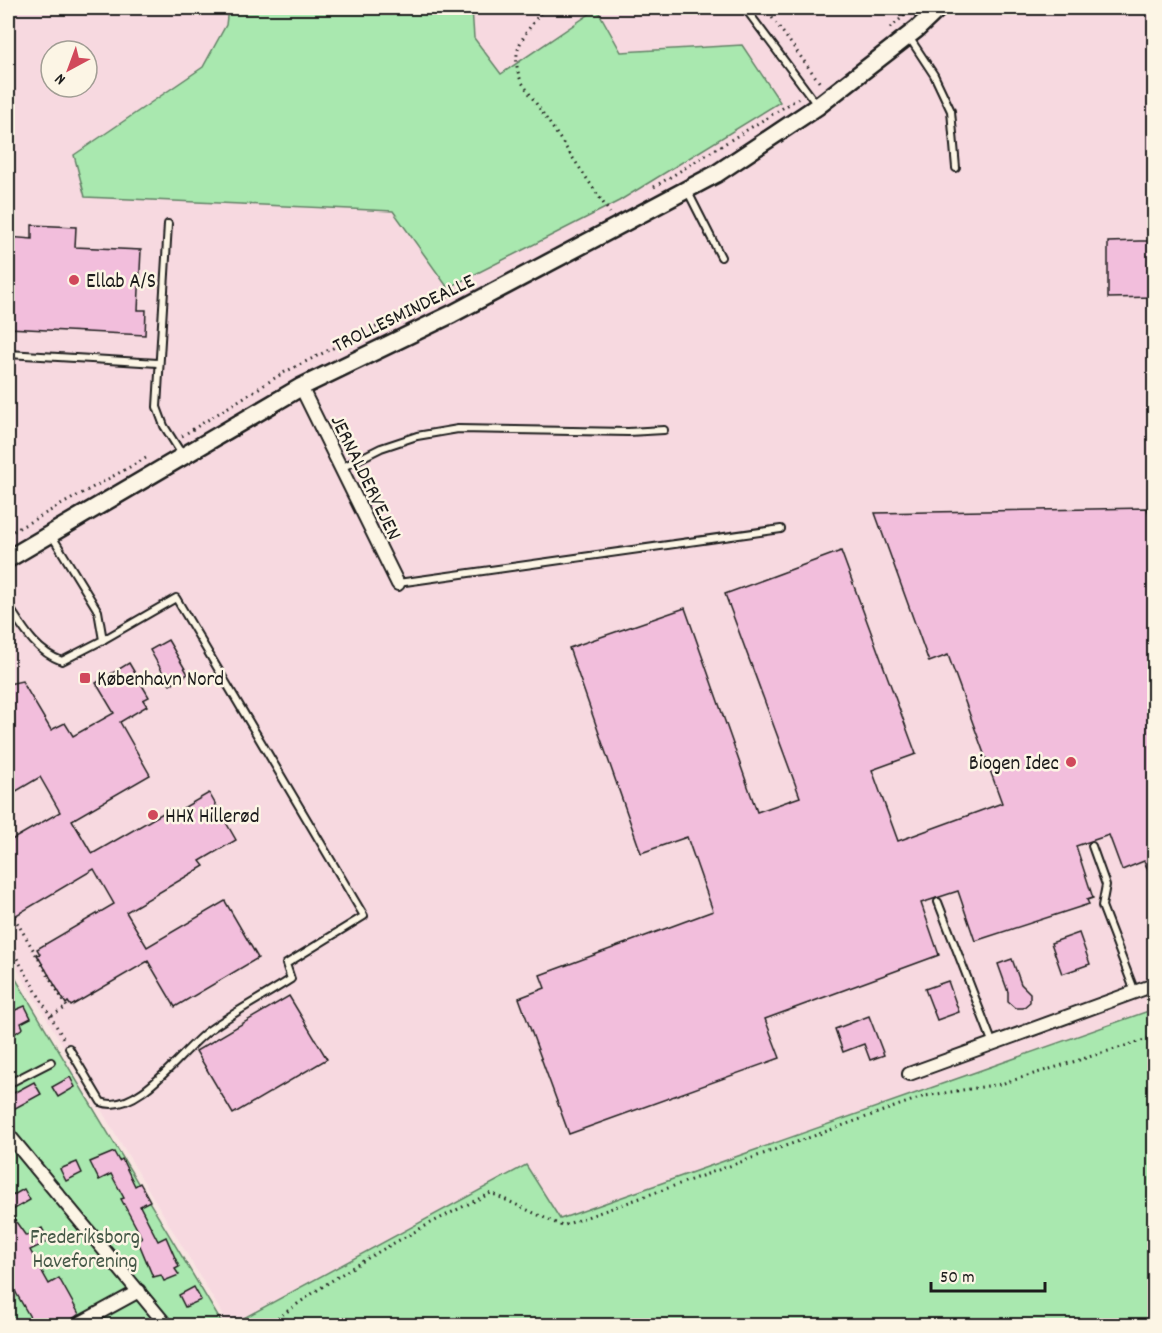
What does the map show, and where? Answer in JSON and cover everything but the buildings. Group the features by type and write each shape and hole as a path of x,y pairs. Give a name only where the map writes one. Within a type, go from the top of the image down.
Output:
{"street":[{"name":"TROLLESMINDEALLE","path":"8,559 301,387 452,314 716,174 818,106 908,36 939,8"},
{"name":"JERNALDERVEJEN","path":"301,387 398,584"},
{"path":"909,1074 1155,985"},
{"path":"8,1134 167,1326"},
{"path":"75,1326 139,1291"}],"lane":[{"path":"745,8 818,106"},
{"path":"908,36 934,75 951,111 956,168"},
{"path":"687,190 721,257"},
{"path":"168,224 158,363 158,407 164,426 183,457"},
{"path":"8,354 158,363"},
{"path":"341,468 381,448 417,436 458,429 628,432 664,430"},
{"path":"398,584 781,529"},
{"path":"51,535 98,611 103,640"},
{"path":"8,604 32,642 50,657 62,661 82,654 176,598 364,916 286,964 291,980 207,1032 142,1092 120,1104 101,1102 69,1048"},
{"path":"1092,846 1106,885 1102,906 1135,992"},
{"path":"938,902 993,1044"},
{"path":"8,1084 51,1062"}],"path":[{"path":"544,8 517,48 515,66 520,81 619,227"},
{"path":"765,8 820,83"},
{"path":"887,30 913,8"},
{"path":"652,188 827,78"},
{"path":"599,217 618,207"},
{"path":"188,432 283,373 369,330 461,290"},
{"path":"8,534 147,457"},
{"path":"8,907 67,1007 51,1016"},
{"path":"8,943 69,1048"},
{"path":"268,1326 318,1287 411,1232 490,1194 562,1226 925,1096 1001,1084 1155,1037"}],"shaded area":[{"path":"8,8 1154,8 1154,1009 560,1219 526,1165 229,1325 8,953"}],"green space":[{"path":"228,8 472,8 474,38 501,74 597,9 621,52 742,45 780,102 619,201 448,288 393,211 85,197 74,155 203,67 226,25"},
{"name":"Frederiksborg Haveforening","path":"8,966 223,1325 8,1325"},
{"path":"1154,1009 1154,1325 231,1325 526,1165 560,1219"}],"place":[{"name":"Ellab A/S","path":"74,280"},
{"name":"København Nord","path":"85,678"},
{"name":"Biogen Idec","path":"1071,762"},
{"name":"HHX Hillerød","path":"153,815"}]}
